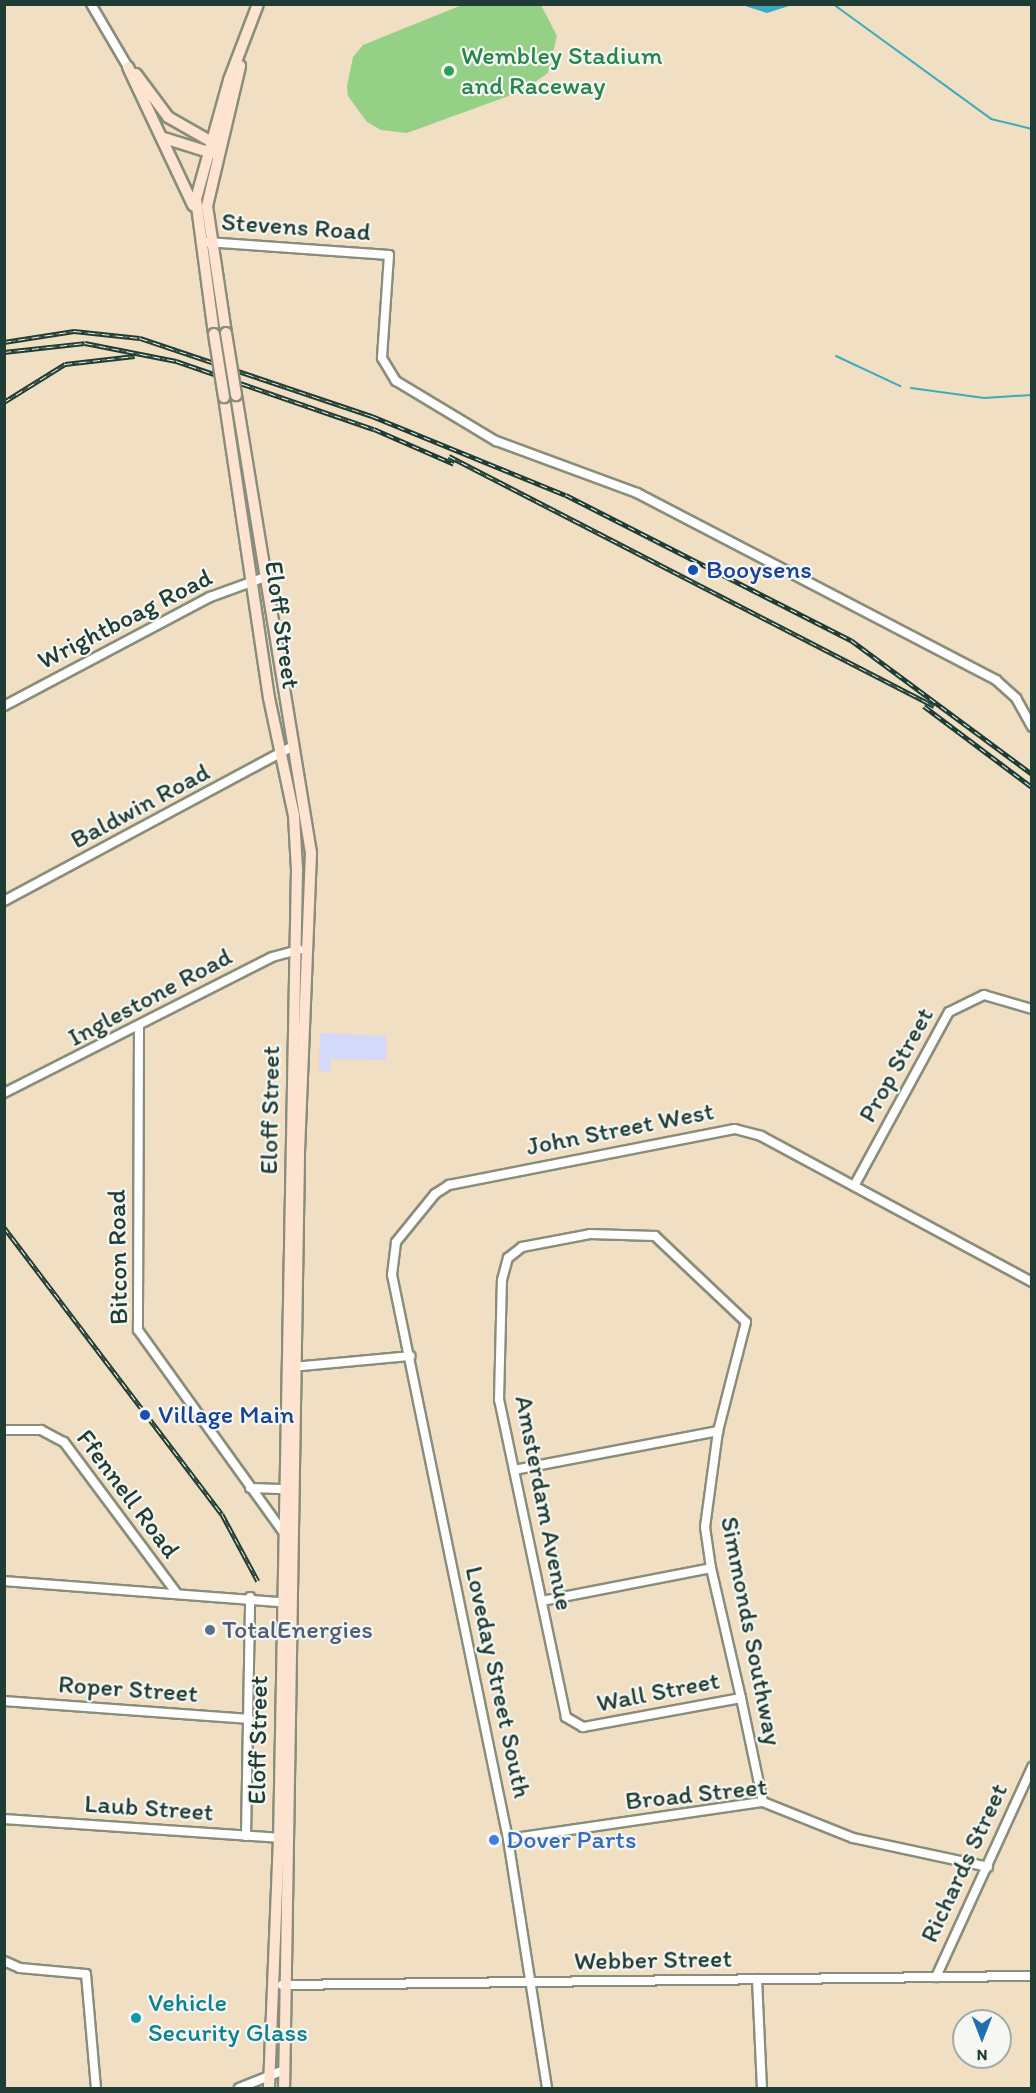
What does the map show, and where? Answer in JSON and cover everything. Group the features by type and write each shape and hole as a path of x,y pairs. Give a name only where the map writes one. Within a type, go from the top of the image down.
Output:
{"street":[{"path":"91,4 128,67 164,138 196,212"},
{"path":"214,149 258,4"},
{"path":"128,67 168,117 214,149"},
{"path":"164,138 214,149"},
{"name":"Eloff Street","path":"214,149 196,212 226,333 236,395 239,454 264,662 296,837 298,1076 290,1489 295,1600 279,1838 269,2088"},
{"name":"Eloff Street","path":"214,149 205,242 214,334 224,397 239,454 266,582 277,660 310,827 308,950 298,1076"},
{"name":"Stevens Road","path":"205,242 389,255 382,358 396,381 496,441 637,493 996,680 1016,698 1032,727"},
{"name":"Wrightboag Road","path":"4,706 233,587 266,582"},
{"path":"264,662 277,660"},
{"name":"Baldwin Road","path":"4,901 281,756 293,746"},
{"name":"Inglestone Road","path":"4,1094 14,1092 272,957 297,950 308,950"},
{"name":"Prop Street","path":"854,1186 949,1012 984,995 1032,1009"},
{"name":"Bitcon Road","path":"139,1026 138,1330 284,1533"},
{"name":"John Street West","path":"410,1356 391,1250 435,1194 449,1185 727,1129 761,1136 1032,1282"},
{"name":"Simmonds Southway","path":"522,1247 590,1234 656,1236 742,1315 748,1329 718,1431 705,1515 711,1568 763,1802"},
{"name":"Amsterdam Avenue","path":"522,1247 508,1258 502,1280 499,1400 566,1717 583,1727"},
{"path":"293,1367 410,1356"},
{"name":"Loveday Street South","path":"410,1356 508,1839 547,2088"},
{"name":"Ffennell Road","path":"4,1430 41,1430 64,1442 176,1592"},
{"path":"514,1470 718,1431"},
{"path":"250,1488 290,1489"},
{"name":"Eloff Street","path":"284,2088 291,1838 283,1600 284,1533 290,1489"},
{"path":"542,1601 711,1568"},
{"path":"4,1581 295,1600"},
{"path":"246,1836 249,1598"},
{"name":"Wall Street","path":"583,1727 741,1698"},
{"name":"Roper Street","path":"4,1701 249,1719"},
{"name":"Richards Street","path":"936,1977 1032,1767"},
{"name":"Broad Street","path":"508,1839 763,1802 854,1838 987,1867"},
{"name":"Laub Street","path":"4,1819 291,1838"},
{"path":"4,1961 20,1968 86,1974 96,2088"},
{"name":"Webber Street","path":"274,1985 532,1984 1032,1976"},
{"path":"758,1979 762,2088"},
{"path":"239,2088 284,2070"}],"shaded area":[{"path":"320,1033 386,1036 386,1060 331,1059 330,1072 319,1071"}],"green space":[{"name":"Wembley Stadium and Raceway","path":"462,5 541,5 557,36 548,73 522,91 407,133 381,130 367,122 348,96 347,86 353,57 363,45"}],"water":[{"path":"742,5 792,5 767,13"}],"waterway":[{"path":"833,4 991,119 1032,129"},
{"path":"836,356 900,386"},
{"path":"911,388 984,398 1032,395"}],"railway":[{"path":"4,342 74,331 140,338 372,416 566,495 851,640 1032,774"},
{"path":"4,352 85,343 176,361 374,429 454,464"},
{"path":"4,402 65,364 135,356"},
{"path":"449,456 934,706"},
{"path":"924,706 1032,787"},
{"path":"4,1227 222,1514 258,1581"}],"place":[{"name":"Wembley Stadium and Raceway","path":"449,71"},
{"name":"Booysens","path":"693,570"},
{"name":"Village Main","path":"145,1415"},
{"name":"TotalEnergies","path":"210,1630"},
{"name":"Dover Parts","path":"494,1840"},
{"name":"Vehicle Security Glass","path":"136,2018"}]}
